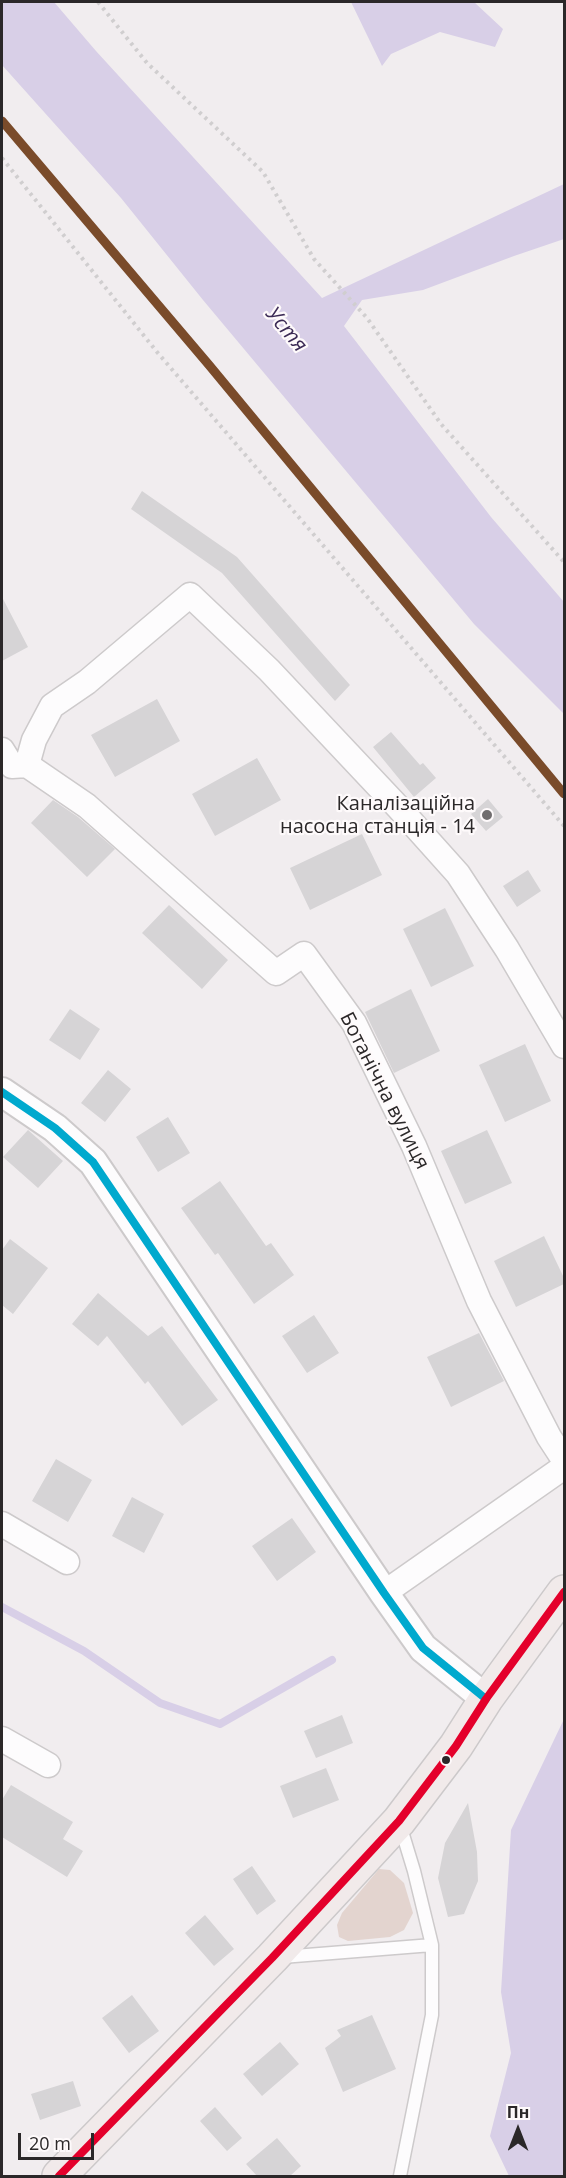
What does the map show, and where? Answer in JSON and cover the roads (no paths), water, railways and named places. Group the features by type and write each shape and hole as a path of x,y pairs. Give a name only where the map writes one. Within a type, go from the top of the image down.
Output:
{"main road":[{"path":"59,2176 272,1958 399,1821 456,1746 486,1699 564,1592"}],"street":[{"path":"27,765 34,740 52,706 87,682 190,595 269,670 458,874 507,949 564,1047"},
{"name":"Ботанічна вулиця","path":"2,750 12,766 27,765 87,806 276,973 304,954 354,1023 414,1146 480,1301 549,1437 564,1460"},
{"path":"2,1092 56,1128 93,1162 423,1648 486,1699"},
{"path":"384,1593 564,1467"},
{"path":"2,1524 67,1562"},
{"path":"2,1739 48,1765"}],"lane":[{"path":"399,1821 432,1945 432,2015 400,2176"},
{"path":"272,1958 432,1945"}],"water":[{"name":"Устя","path":"2,2 54,2 322,298 564,184 564,239 423,290 362,300 344,326 491,517 564,602 564,714 474,624 203,300 121,198 2,65"},
{"path":"351,2 474,2 503,29 495,47 440,32 391,54 382,66"},
{"path":"564,1719 564,2176 509,2176 490,2136 511,2053 501,1992 511,1830"}],"waterway":[{"path":"2,1607 84,1651 160,1703 220,1724 332,1660"}],"place":[{"name":"Каналізаційна насосна станція - 14","path":"487,815"}]}
